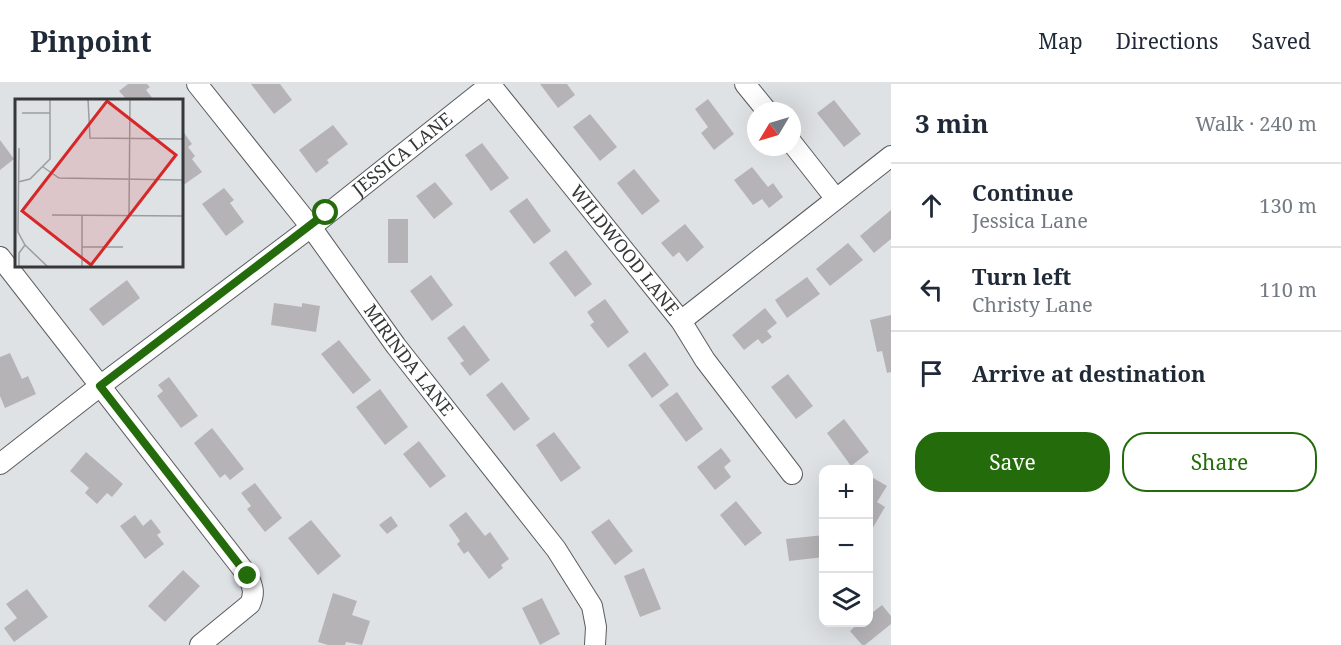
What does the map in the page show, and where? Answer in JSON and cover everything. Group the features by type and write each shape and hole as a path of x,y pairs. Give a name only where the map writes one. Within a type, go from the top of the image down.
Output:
{"street":[{"name":"MIRINDA LANE","path":"197,84 311,227 396,346 556,549 592,606 596,627 595,645"},
{"name":"JESSICA LANE","path":"0,464 311,227 490,84"},
{"name":"WILDWOOD LANE","path":"490,84 681,321 891,156"},
{"path":"746,84 760,102"},
{"path":"801,154 836,199"},
{"path":"0,257 248,576 254,595 250,604 200,645"},
{"path":"681,321 705,360 792,474"}],"building":[{"path":"128,84 147,84 150,87 146,90 153,99 126,99 119,91"},
{"path":"251,84 280,84 292,100 274,114"},
{"path":"540,84 567,84 575,95 558,108"},
{"path":"708,99 734,134 714,150 701,133 708,127 695,109"},
{"path":"834,100 861,134 844,147 817,113"},
{"path":"590,114 617,147 600,161 573,127"},
{"path":"333,125 348,144 327,160 329,163 316,173 299,150"},
{"path":"183,131 192,144 188,147 195,156 192,159 202,172 183,185"},
{"path":"0,140 14,159 0,170"},
{"path":"482,143 509,178 491,191 465,155"},
{"path":"752,167 768,187 773,183 783,197 769,208 762,199 753,205 734,180"},
{"path":"634,169 660,201 642,215 617,183"},
{"path":"435,182 453,204 434,219 416,196"},
{"path":"224,188 234,200 230,203 244,222 226,236 202,204"},
{"path":"527,198 551,231 534,244 509,211"},
{"path":"891,210 891,239 874,253 860,236"},
{"path":"388,219 408,219 408,263 388,263"},
{"path":"685,224 704,247 687,262 679,252 673,257 661,243"},
{"path":"848,243 863,260 830,286 816,269"},
{"path":"566,250 592,284 575,297 549,263"},
{"path":"431,275 453,305 432,321 410,291"},
{"path":"807,277 820,294 787,318 775,300"},
{"path":"127,280 140,298 103,326 89,309"},
{"path":"605,299 629,332 608,348 590,325 594,322 587,312"},
{"path":"274,303 302,307 302,303 320,306 316,332 271,325"},
{"path":"765,308 777,323 767,331 772,337 762,344 758,339 744,350 732,335"},
{"path":"891,315 891,372 887,373 882,351 877,352 870,320"},
{"path":"464,325 490,360 470,376 460,363 464,361 447,338"},
{"path":"339,340 371,380 353,394 321,354"},
{"path":"645,352 669,385 652,398 628,365"},
{"path":"10,353 22,379 28,376 36,394 5,408 0,396 0,357"},
{"path":"788,374 813,406 796,419 771,387"},
{"path":"169,377 198,416 181,428 157,396 163,391 158,385"},
{"path":"502,382 530,419 514,431 486,395"},
{"path":"380,389 408,427 385,445 356,407"},
{"path":"677,392 703,429 686,442 659,405"},
{"path":"844,419 869,452 850,465 827,433"},
{"path":"212,428 244,469 230,480 225,474 220,478 194,443"},
{"path":"554,432 581,468 561,482 536,445"},
{"path":"419,441 446,476 430,488 403,454"},
{"path":"721,448 731,461 724,467 731,477 715,490 697,467"},
{"path":"86,452 123,484 112,497 107,493 97,504 85,493 89,488 70,471"},
{"path":"873,478 887,486 877,502 885,507 873,527"},
{"path":"255,483 282,518 265,532 247,509 251,506 241,493"},
{"path":"736,501 762,533 745,546 720,515"},
{"path":"466,512 485,536 490,532 509,559 501,565 503,568 489,579 468,551 464,554 457,544 460,541 449,525"},
{"path":"135,515 143,526 151,519 161,532 157,535 164,544 145,559 120,526"},
{"path":"391,516 398,526 387,534 379,525"},
{"path":"609,519 633,551 615,565 591,532"},
{"path":"311,520 341,556 318,575 288,538"},
{"path":"819,536 819,558 789,561 786,539"},
{"path":"644,568 661,609 640,617 624,576"},
{"path":"183,570 200,586 165,622 148,606"},
{"path":"27,589 48,617 14,642 4,628 17,618 6,604"},
{"path":"333,593 357,601 352,615 370,621 362,645 346,642 345,645 328,645 318,642"},
{"path":"542,598 560,634 540,645 522,608"},
{"path":"882,605 891,616 891,624 862,645 850,631 854,627 873,627 873,612"}],"route":[{"path":"248,576 100,386 311,227 326,213"}]}
